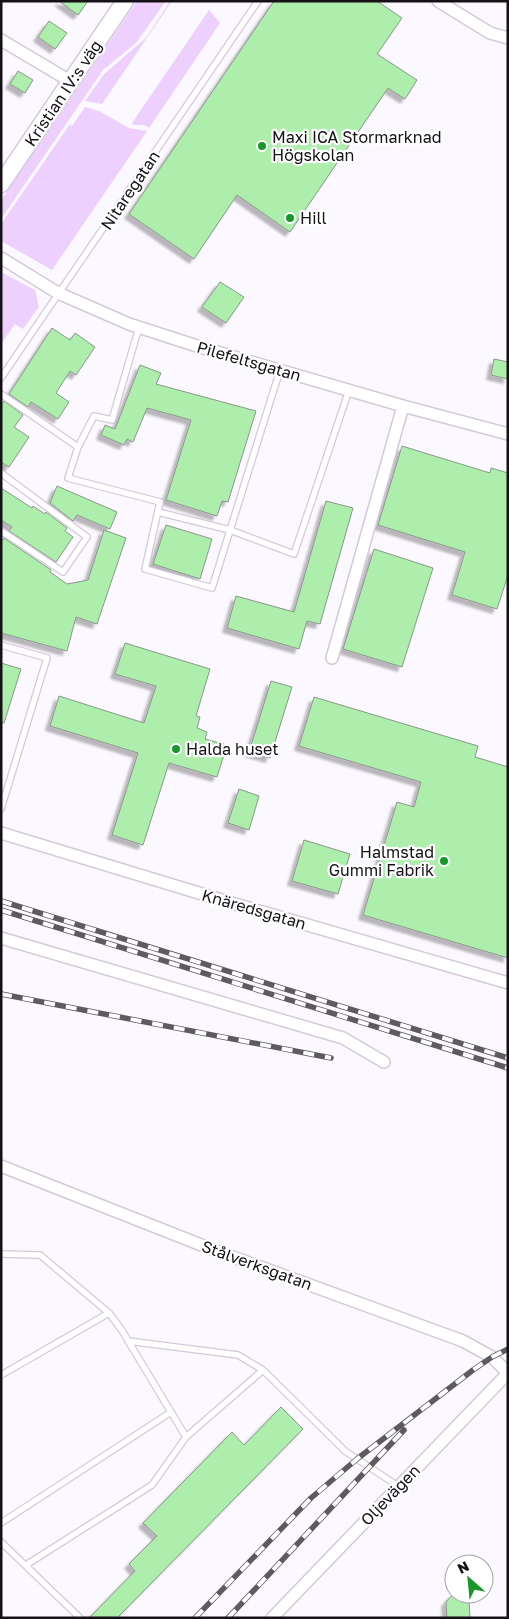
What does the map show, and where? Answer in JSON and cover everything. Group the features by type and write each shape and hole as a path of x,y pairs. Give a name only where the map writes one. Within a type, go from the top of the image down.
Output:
{"street":[{"name":"Kristian IV:s väg","path":"1,184 125,1"},
{"path":"438,1 490,33 508,38"},
{"path":"1,40 70,81"},
{"name":"Pilefeltsgatan","path":"1,258 58,293 138,327 403,406 508,434"},
{"path":"332,658 403,406"},
{"name":"Knäredsgatan","path":"1,833 508,983"},
{"path":"1,938 343,1038 384,1062"},
{"name":"Stålverksgatan","path":"1,1166 214,1250 463,1341 492,1357 508,1373"},
{"name":"Oljevägen","path":"272,1618 508,1373"}],"lane":[{"name":"Nitaregatan","path":"1,378 258,1"},
{"path":"138,327 112,420 94,416 78,447 68,478 160,502 145,569 212,588 280,370"},
{"path":"158,512 230,530 294,554 349,390"},
{"path":"1,394 78,447"},
{"path":"1,473 87,537 63,572 3,532 1,534"},
{"path":"1,645 47,658 1,808"},
{"path":"1,1254 40,1255 109,1313 186,1437"},
{"path":"1,1375 109,1313"},
{"path":"128,1341 238,1355 263,1370 345,1451 398,1486"},
{"path":"26,1565 152,1485 186,1437 263,1370"},
{"path":"1,1523 171,1412"},
{"path":"1,1542 80,1618"}],"shaded area":[{"path":"137,1 166,1 136,43 103,70 1,219 1,200"},
{"path":"170,1 172,1 102,104 85,101 104,74 146,38"},
{"path":"209,10 220,23 149,128 144,125 133,125 132,123"},
{"path":"85,107 99,111 129,128 147,131 52,270 1,241 1,224 70,124 72,126"},
{"path":"1,272 35,290 39,307 23,329 15,324 1,344"}],"building":[{"path":"59,1 88,1 78,15"},
{"name":"Maxi ICA Stormarknad Högskolan","path":"274,1 377,1 402,18 377,54 417,80 405,99 388,88 290,232 237,195 194,259 129,214"},
{"path":"49,21 67,33 55,49 38,37"},
{"path":"18,71 33,80 25,93 10,84"},
{"path":"220,282 244,297 226,323 202,307"},
{"path":"52,328 70,340 75,333 95,347 76,375 70,371 56,393 69,402 58,419 31,402 28,407 9,394"},
{"path":"494,359 508,362 508,379 491,375"},
{"path":"140,365 161,373 156,384 256,411 228,502 222,501 217,516 166,500 191,420 147,408 133,442 127,439 124,445 101,435 105,425 115,429"},
{"path":"4,401 23,415 14,427 29,437 9,467 1,462 1,405"},
{"path":"402,446 490,473 491,468 508,473 508,575 497,609 452,595 465,552 378,525"},
{"path":"57,486 117,512 110,529 77,515 73,521 50,503"},
{"path":"1,488 32,508 33,506 45,514 46,512 67,528 65,531 73,537 56,562 9,531 12,527 1,520"},
{"path":"326,501 353,508 320,624 307,621 299,649 227,628 236,596 294,612"},
{"path":"166,525 212,539 200,579 153,564"},
{"path":"104,530 126,538 97,624 76,617 67,651 1,633 1,542 4,538 51,570 50,572 67,584 88,580"},
{"path":"374,549 433,568 402,667 343,649"},
{"name":"Halda huset","path":"125,643 210,669 196,716 200,717 197,728 207,732 205,739 227,745 217,777 169,763 143,845 112,835 138,753 50,726 59,696 144,723 156,686 115,674"},
{"path":"1,663 21,669 4,723 1,722"},
{"path":"271,681 292,687 270,758 249,752"},
{"name":"Halmstad Gummi Fabrik","path":"314,697 478,746 475,757 508,767 508,958 363,915 397,802 414,807 421,782 299,746"},
{"path":"239,789 259,796 249,830 228,823"},
{"path":"304,840 350,854 338,894 292,881"},
{"path":"281,1407 303,1429 117,1618 89,1618 135,1571 129,1564 157,1536 143,1523 232,1432 244,1445"},
{"path":"446,1604 469,1604 470,1618 447,1618"}],"railway":[{"path":"1,901 508,1058"},
{"path":"1,910 508,1068"},
{"path":"1,994 331,1058"},
{"path":"195,1618 311,1498 357,1459 473,1370 508,1349"},
{"path":"228,1618 404,1430"}],"place":[{"name":"Maxi ICA Stormarknad Högskolan","path":"262,146"},
{"name":"Hill","path":"290,218"},
{"name":"Halda huset","path":"176,749"},
{"name":"Halmstad Gummi Fabrik","path":"444,861"}]}
